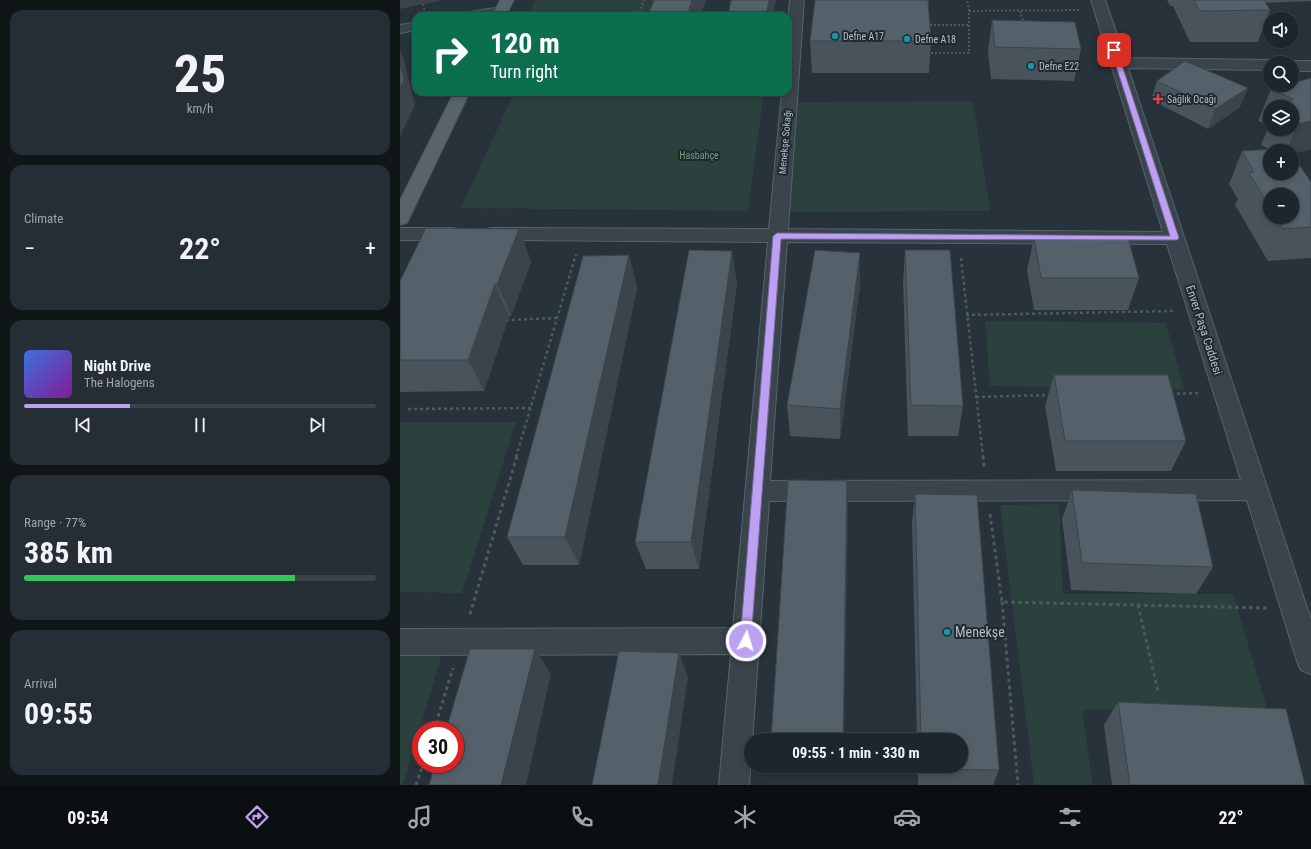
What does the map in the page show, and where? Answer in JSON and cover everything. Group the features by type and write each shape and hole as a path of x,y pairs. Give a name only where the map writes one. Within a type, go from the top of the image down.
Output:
{"main road":[{"path":"400,219 460,96"}],"street":[{"name":"Menekşe Sokağı","path":"792,59 797,0"},
{"name":"Enver Paşa Caddesi","path":"1100,5 1311,661"},
{"path":"488,12 503,9"},
{"path":"400,29 412,27"},
{"path":"1118,62 1263,65"},
{"path":"1299,66 1311,66"},
{"name":"Menekşe Sokağı","path":"734,785 789,96"},
{"path":"400,234 1175,238"},
{"path":"758,491 1256,490"},
{"path":"400,642 746,641"}],"path":[{"path":"422,0 425,12"},
{"path":"640,12 644,0"},
{"path":"927,53 969,53 969,11 967,0"},
{"path":"969,11 1020,10 1100,5"},
{"path":"1020,10 1025,31"},
{"path":"926,25 969,25"},
{"path":"437,721 462,642 582,235"},
{"path":"959,237 966,314 1002,602 1018,785"},
{"path":"966,314 1198,311"},
{"path":"504,320 557,318"},
{"path":"1170,394 1224,393"},
{"path":"976,396 1053,395"},
{"path":"408,409 531,408"},
{"path":"1002,602 1294,609"},
{"path":"1138,605 1158,691"},
{"path":"416,785 420,773"}],"green space":[{"path":"535,0 656,0 652,12 530,12"},
{"name":"Hasbahçe","path":"511,96 763,96 748,211 461,208 512,97"},
{"path":"973,101 990,211 786,212 793,102"},
{"path":"985,321 1166,323 1184,389 990,386"},
{"path":"400,422 516,422 462,593 400,592"},
{"path":"1059,504 1063,594 1233,594 1267,708 1082,710 1093,785 1034,785 1000,505"},
{"path":"400,651 443,651 422,721 412,721 412,755 403,785 400,785"}],"building":[{"path":"654,0 692,0 688,12 649,12"},
{"path":"731,0 769,0 767,12 729,12"},
{"path":"815,0 928,0 931,41 810,41"},
{"path":"1194,0 1264,0 1270,10 1199,11"},
{"path":"992,20 1075,22 1081,49 995,47"},
{"path":"1185,61 1248,88 1215,109 1157,81"},
{"path":"400,63 404,80 400,88"},
{"path":"1311,78 1311,121 1299,124 1299,100 1292,100 1293,99 1278,92 1299,92 1299,81"},
{"path":"1263,150 1263,180 1299,180 1299,164 1311,182 1311,227 1283,229 1280,224 1299,224 1299,188 1263,188 1263,196 1249,173 1254,172 1242,151"},
{"path":"426,228 519,229 497,284 495,284 468,360 400,360 400,281"},
{"path":"1034,238 1128,238 1139,278 1041,278"},
{"path":"689,250 732,251 691,542 635,542"},
{"path":"815,250 860,253 840,409 787,405"},
{"path":"905,250 950,250 963,406 911,405"},
{"path":"629,255 565,537 507,537 583,256"},
{"path":"1054,375 1168,375 1186,441 1065,441"},
{"path":"788,480 847,481 843,733 771,733"},
{"path":"1072,490 1196,494 1213,567 1082,563"},
{"name":"Menekşe","path":"915,494 977,495 999,770 968,770 968,733 921,733"},
{"path":"470,649 535,649 501,785 429,785 432,773 464,773 464,721 449,721"},
{"path":"619,651 679,653 658,785 592,785"},
{"path":"1118,702 1286,709 1305,785 1130,785"}],"place":[{"name":"Defne A17","path":"835,36"},
{"name":"Defne A18","path":"907,39"},
{"name":"Defne E22","path":"1031,66"},
{"name":"Sağlık Ocağı","path":"1158,99"},
{"name":"Menekşe","path":"947,632"}],"route":[{"path":"746,641 777,236 1175,238 1114,50"}]}
